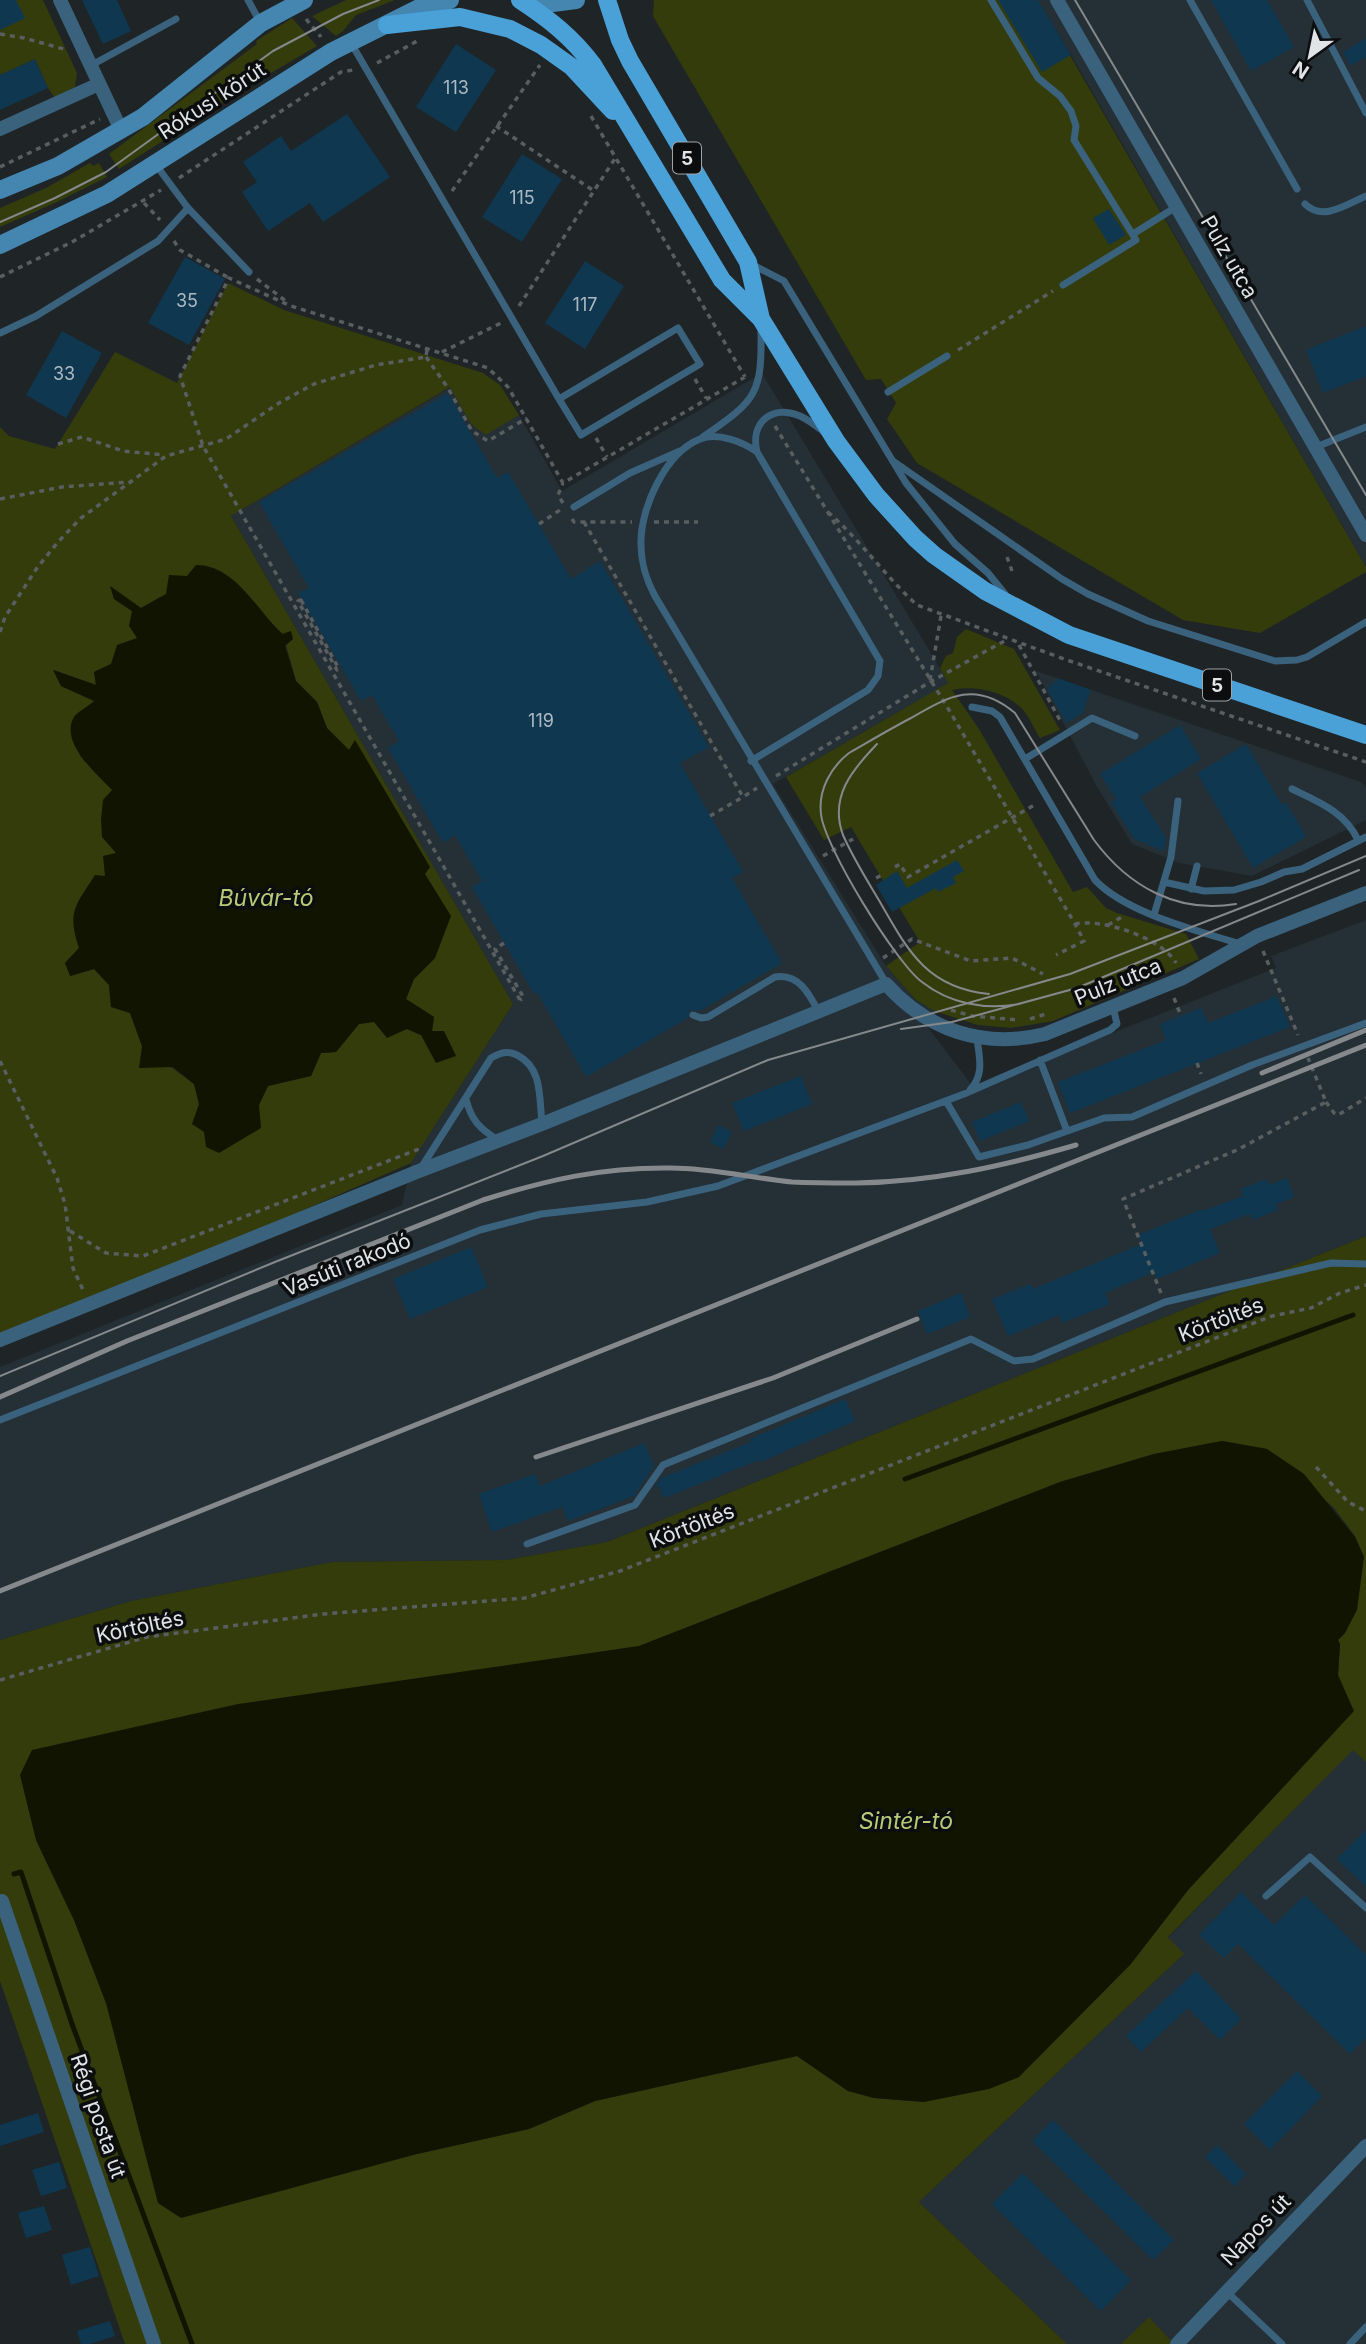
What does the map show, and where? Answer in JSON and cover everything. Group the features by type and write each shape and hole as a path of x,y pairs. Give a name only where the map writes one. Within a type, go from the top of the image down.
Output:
{"main road":[{"name":"Rókusi körút","path":"0,245 107,194 331,52 419,8 450,0"},
{"name":"5","path":"520,0 555,23 582,49 722,279 761,319 836,441 876,495 915,538 985,592 1069,635 1366,735"},
{"path":"526,0 545,4 576,0"},
{"name":"5","path":"607,0 630,61 748,262 761,319"},
{"name":"Rókusi körút","path":"0,190 58,166 121,130 164,101 209,62 261,23 300,2"},
{"path":"387,24 460,17 510,29 541,45 572,66 641,142"}],"street":[{"path":"60,0 121,130"},
{"name":"Pulz utca","path":"1057,0 1366,535"},
{"path":"0,129 99,84"},
{"name":"Pulz utca","path":"886,984 902,1001 925,1018 954,1032 976,1038 1010,1040 1045,1034 1183,978 1257,936 1366,892"},
{"path":"0,1340 886,984"},
{"name":"Régi posta út","path":"2,1901 154,2344"},
{"name":"Napos út","path":"1177,2344 1366,2146"}],"lane":[{"path":"248,0 261,23"},
{"path":"991,0 1038,78 1060,96 1071,111 1076,126 1074,140 1136,240 1063,285"},
{"path":"1189,0 1297,189"},
{"path":"1307,0 1366,113"},
{"path":"88,61 176,19"},
{"path":"351,42 444,202 512,317 559,398 581,435 700,364 678,328 559,398"},
{"path":"156,164 188,208 248,272"},
{"path":"1305,204 1318,213 1328,213 1366,196"},
{"path":"1133,234 1176,207"},
{"path":"0,333 36,316 158,241 188,208"},
{"path":"748,262 784,281 893,461 932,517 955,544 988,573 1016,609"},
{"path":"569,507 630,473 684,450 734,416 754,393 761,362 761,319"},
{"path":"888,392 947,356"},
{"path":"751,761 868,690 878,677 880,660 757,452 755,433 757,427 769,416 786,413 799,416 836,441"},
{"path":"1315,447 1366,426"},
{"path":"701,439 711,437 732,440 757,452"},
{"path":"684,450 657,483 649,500 640,542 642,566 655,596 751,761 886,984"},
{"path":"893,461 1062,579 1148,621 1275,661 1307,657 1366,622"},
{"path":"972,707 992,711 1000,717 1095,880 1116,899 1242,945"},
{"path":"1024,759 1092,718 1135,736"},
{"path":"1164,882 1219,892 1247,887 1284,872 1302,869 1362,839 1332,808 1292,789"},
{"path":"1154,915 1171,857 1178,801"},
{"path":"1191,889 1197,866"},
{"path":"693,1015 699,1018 708,1017 775,977 784,975 801,984 818,1011"},
{"name":"Vasúti rakodó","path":"0,1420 480,1230 541,1214 647,1202 718,1186 964,1094 1114,1028 1118,1019 1113,1007"},
{"path":"946,1101 979,1157 1028,1145 1104,1118 1132,1117 1252,1065 1366,1023"},
{"path":"964,1094 975,1084 981,1071 976,1038"},
{"path":"419,1171 491,1058 500,1053 512,1053 529,1062 537,1076 542,1124"},
{"path":"1040,1060 1067,1131"},
{"path":"466,1098 474,1122 500,1141"},
{"path":"527,1544 635,1505 663,1465 971,1339 1014,1361 1033,1359 1165,1302 1331,1264 1366,1264"},
{"path":"1266,1896 1310,1857 1366,1908"},
{"path":"1226,2292 1282,2344"},
{"path":"1350,2344 1366,2327"}],"path":[{"path":"300,2 307,20 325,41 341,72 366,68 428,35"},
{"path":"0,34 24,38 88,61"},
{"path":"444,202 543,60"},
{"path":"587,110 754,393"},
{"path":"0,167 112,113"},
{"path":"496,126 594,191"},
{"path":"441,353 512,317 616,156"},
{"path":"143,203 151,208 180,250 229,278 291,306 427,349 426,357 472,431 488,441 527,418"},
{"path":"248,272 291,306"},
{"path":"229,278 180,376 203,446 520,1000 524,998 495,949 504,943"},
{"path":"947,356 1063,285"},
{"path":"0,632 5,617 37,568 81,517 166,456 226,439 279,403 314,384 376,365 426,357"},
{"path":"689,370 706,398"},
{"path":"769,416 1013,817 1075,924 1084,941 1056,955"},
{"path":"591,429 607,457"},
{"path":"58,444 82,437 123,451 166,456"},
{"path":"0,499 62,486 130,482"},
{"path":"539,524 569,507"},
{"path":"824,508 854,535 902,592 917,605 1018,643 1366,762"},
{"path":"584,522 743,797"},
{"path":"301,600 329,651 298,601 301,600"},
{"path":"930,682 941,616"},
{"path":"0,621 5,617"},
{"path":"710,816 930,682 1009,639"},
{"path":"1018,643 1066,733"},
{"path":"321,656 329,651"},
{"path":"895,867 900,863 908,877 1047,798"},
{"path":"812,861 853,839"},
{"path":"876,878 884,874"},
{"path":"1075,924 1089,921 1108,925 1168,951 1188,991 1173,998 1181,1016"},
{"path":"1257,936 1326,1102 1334,1114 1338,1115 1366,1098"},
{"path":"873,965 912,940 971,961 1012,958 1044,974"},
{"path":"884,957 891,965"},
{"path":"949,1009 972,1016 1023,1020 1054,1011"},
{"path":"0,1061 57,1178 65,1204 73,1268 89,1304"},
{"path":"1165,1302 1123,1199 1239,1149 1326,1102"},
{"path":"69,1231 106,1253 143,1256 417,1149 431,1151"},
{"name":"Körtöltés","path":"0,1680 147,1637 323,1614 525,1598 620,1571 1272,1316 1311,1308 1340,1293 1366,1285"},
{"path":"1316,1467 1335,1491 1348,1502 1366,1511"}],"shaded area":[{"path":"1038,0 1366,0 1366,567 1071,55"},
{"path":"762,373 949,683 773,784 886,966 915,999 934,1011 921,1018 974,1088 1276,968 1271,956 1366,920 1366,1236 607,1542 507,1560 332,1562 131,1601 0,1640 0,1367 402,1205 411,1163 513,1004 231,516 451,387 471,424 486,434 519,415 562,491"},
{"path":"1036,671 1361,782 1366,787 1366,820 1252,876 1179,863 1132,844 1096,785"},
{"path":"1353,1749 1366,1762 1366,2344 1174,2344 1149,2318 1121,2344 1067,2344 919,2202 1183,1955 1168,1938"}],"green space":[{"path":"0,0 43,0 77,73 75,87 55,98 35,59 0,75"},
{"path":"346,0 395,0 356,15 336,36 312,16"},
{"path":"654,0 1038,0 1366,567 1366,572 1260,633 1183,620 917,463 887,419 896,403 881,379 866,380 653,16"},
{"path":"292,18 317,46 119,169 109,154 257,44 256,41"},
{"path":"90,163 93,166 99,163 107,177 0,227 0,208 46,188"},
{"path":"228,283 284,310 483,373 500,385 519,415 486,435 471,424 450,387 231,516 513,1004 411,1163 89,1304 0,1340 0,427 9,436 55,449 115,352 177,383","holes":["187,576 268,620 283,634 296,681 317,702 327,728 349,750 355,741 424,873 435,958 414,979 406,999 434,1017 432,1031 420,1035 407,1029 374,1022 359,1024 336,1052 321,1053 311,1076 268,1086 259,1105 199,1104 194,1084 142,1046 130,1013 111,1006 109,985 94,969 71,976 65,963 79,948 116,853 113,790 80,756 74,717 95,701 61,686 54,670 96,685 94,672 111,664 137,638 132,611 114,599 111,587 141,608 166,594"]},
{"path":"966,629 1014,649 1060,730 1040,738 1022,709 1004,696 978,689 952,690 979,729 1073,892 1087,887 1106,908 1186,934 1199,959 1053,1021 1011,1028 978,1025 934,1011 915,999 886,966 920,942 851,827 824,840 786,777 948,683 940,668 946,656 953,653 957,637"},
{"path":"1366,1236 1366,1762 1353,1750 1168,1937 1184,1954 919,2202 1067,2344 125,2344 0,1981 0,1640 131,1601 332,1562 507,1560 607,1542","holes":["1222,1441 1267,1449 1334,1508 1355,1536 1364,1557 1345,1633 1338,1640 1338,1675 1353,1711 1188,1890 1130,1965 924,2102 874,2098 848,2091 797,2056 595,2101 529,2129 417,2154 106,2003 74,1920 36,1840 545,1661 639,1646 1060,1482 1154,1454"]},
{"path":"1149,2317 1174,2344 1121,2344"}],"water":[{"name":"Búvár-tó","path":"196,565 222,572 244,590 282,634 291,631 293,639 285,646 296,681 317,702 327,728 349,750 355,740 430,867 425,874 451,916 435,958 414,979 406,999 434,1017 432,1031 444,1031 456,1056 436,1063 421,1035 407,1029 387,1038 374,1022 359,1024 336,1052 321,1053 311,1076 268,1086 259,1105 261,1128 219,1153 206,1147 204,1132 192,1124 199,1104 194,1084 173,1067 139,1068 142,1046 130,1013 111,1007 109,985 94,969 70,976 65,963 79,948 74,926 78,902 95,875 105,876 103,856 116,853 102,837 103,800 112,790 82,758 72,738 73,719 94,701 61,686 53,670 96,685 94,672 111,664 117,645 137,638 129,626 132,611 114,599 110,586 141,608 166,594 169,575 187,576"},
{"name":"Sintér-tó","path":"1222,1441 1267,1449 1304,1474 1355,1537 1364,1557 1357,1610 1345,1633 1338,1640 1338,1675 1354,1711 1188,1890 1130,1965 1019,2077 989,2089 924,2102 874,2098 848,2091 797,2056 595,2101 529,2129 417,2154 181,2218 158,2203 106,2003 74,1920 36,1840 20,1775 32,1750 238,1704 639,1646 1060,1482 1154,1454"}],"building":[{"path":"0,0 16,0 25,18 0,30"},
{"path":"82,0 117,0 131,31 103,44"},
{"path":"998,0 1038,0 1071,55 1042,72"},
{"path":"1211,0 1267,0 1294,47 1251,71"},
{"path":"1366,38 1366,57 1350,66 1343,52"},
{"path":"456,44 496,70 456,132 416,107"},
{"path":"35,59 48,88 0,110 0,75"},
{"path":"347,114 390,177 323,222 310,203 268,231 242,192 257,182 243,162 281,136 291,151"},
{"path":"522,154 562,179 522,242 482,217"},
{"path":"1109,209 1126,235 1109,245 1093,218"},
{"path":"185,257 225,279 189,345 148,323"},
{"path":"585,261 624,286 585,349 545,323"},
{"path":"1366,326 1366,376 1323,393 1306,350"},
{"path":"62,331 102,353 66,418 26,395"},
{"path":"448,393 497,478 508,472 571,579 600,561 709,747 680,763 743,872 732,878 782,963 700,1011 690,1010 688,1018 586,1077 472,887 482,881 455,835 443,843 388,748 399,741 372,695 361,701 298,593 309,588 259,502"},
{"path":"1058,678 1091,690 1082,714 1066,723 1047,689"},
{"path":"1180,725 1201,759 1140,797 1166,838 1164,851 1134,839 1111,802 1116,799 1100,774"},
{"path":"1246,744 1282,805 1286,802 1306,837 1253,868 1197,773"},
{"path":"957,860 964,871 953,877 956,883 938,892 936,888 892,912 876,885 897,871 907,888"},
{"path":"1277,996 1290,1027 1070,1113 1058,1082 1166,1040 1160,1024 1201,1008 1208,1023"},
{"path":"801,1076 812,1104 744,1131 732,1103"},
{"path":"1021,1102 1029,1121 980,1141 972,1122"},
{"path":"719,1125 732,1132 723,1149 710,1142"},
{"path":"1287,1178 1294,1197 1276,1204 1278,1210 1252,1220 1250,1214 1210,1229 1220,1253 1157,1279 1154,1272 1105,1293 1110,1304 1062,1323 1059,1315 1008,1336 992,1299 1031,1284 1033,1289 1142,1244 1138,1235 1243,1196 1241,1189 1266,1179 1269,1185"},
{"path":"471,1247 488,1287 410,1319 393,1279"},
{"path":"961,1293 970,1317 927,1334 918,1311"},
{"path":"845,1399 855,1421 760,1462 759,1460 664,1498 659,1486 654,1488 661,1478 751,1442 750,1439"},
{"path":"644,1443 654,1466 634,1496 568,1521 562,1507 492,1532 479,1494 535,1474 540,1486"},
{"path":"1366,1830 1366,1887 1337,1859"},
{"path":"1241,1892 1274,1925 1305,1895 1366,1955 1366,2038 1350,2054 1238,1944 1224,1958 1199,1935"},
{"path":"1196,1971 1241,2019 1220,2040 1188,2008 1141,2052 1126,2036"},
{"path":"1297,2071 1322,2096 1270,2150 1244,2124"},
{"path":"38,2113 44,2132 0,2146 0,2125"},
{"path":"1053,2120 1174,2240 1153,2260 1032,2141"},
{"path":"1217,2145 1246,2174 1234,2186 1205,2157"},
{"path":"59,2162 67,2188 41,2196 32,2170"},
{"path":"1023,2173 1131,2280 1101,2311 992,2204"},
{"path":"44,2206 52,2230 26,2238 18,2213"},
{"path":"90,2247 99,2276 71,2285 62,2255"},
{"path":"110,2321 115,2336 81,2344 77,2331"}],"waterway":[{"path":"905,1479 1353,1315"},
{"path":"14,1874 21,1872 72,2024 192,2344"}],"tram line":[{"path":"0,222 106,172 273,51 343,14 379,0"},
{"path":"1075,0 1366,495"},
{"path":"1019,1004 993,1006 968,1003 944,996 922,982 910,971 879,929 847,876 825,830 821,814 822,796 827,780 837,765 849,753 938,703 975,694 1001,703 1015,713 1094,840 1122,871 1138,883 1156,893 1194,905 1236,904"},
{"path":"877,744 845,785 839,808 843,835 860,869 910,951 935,975 950,984 989,994"},
{"path":"0,1376 275,1262 543,1156 768,1060 1070,974 1259,901 1366,856"},
{"path":"901,1029 952,1022 1077,988 1359,870"}],"railway":[{"path":"1262,1073 1366,1030"},
{"path":"0,1591 1366,1045"},
{"path":"0,1397 127,1341 483,1200 530,1186 598,1172 646,1168 686,1168 792,1182 912,1180 968,1172 1076,1145"},
{"path":"536,1457 773,1378 917,1319"}]}
